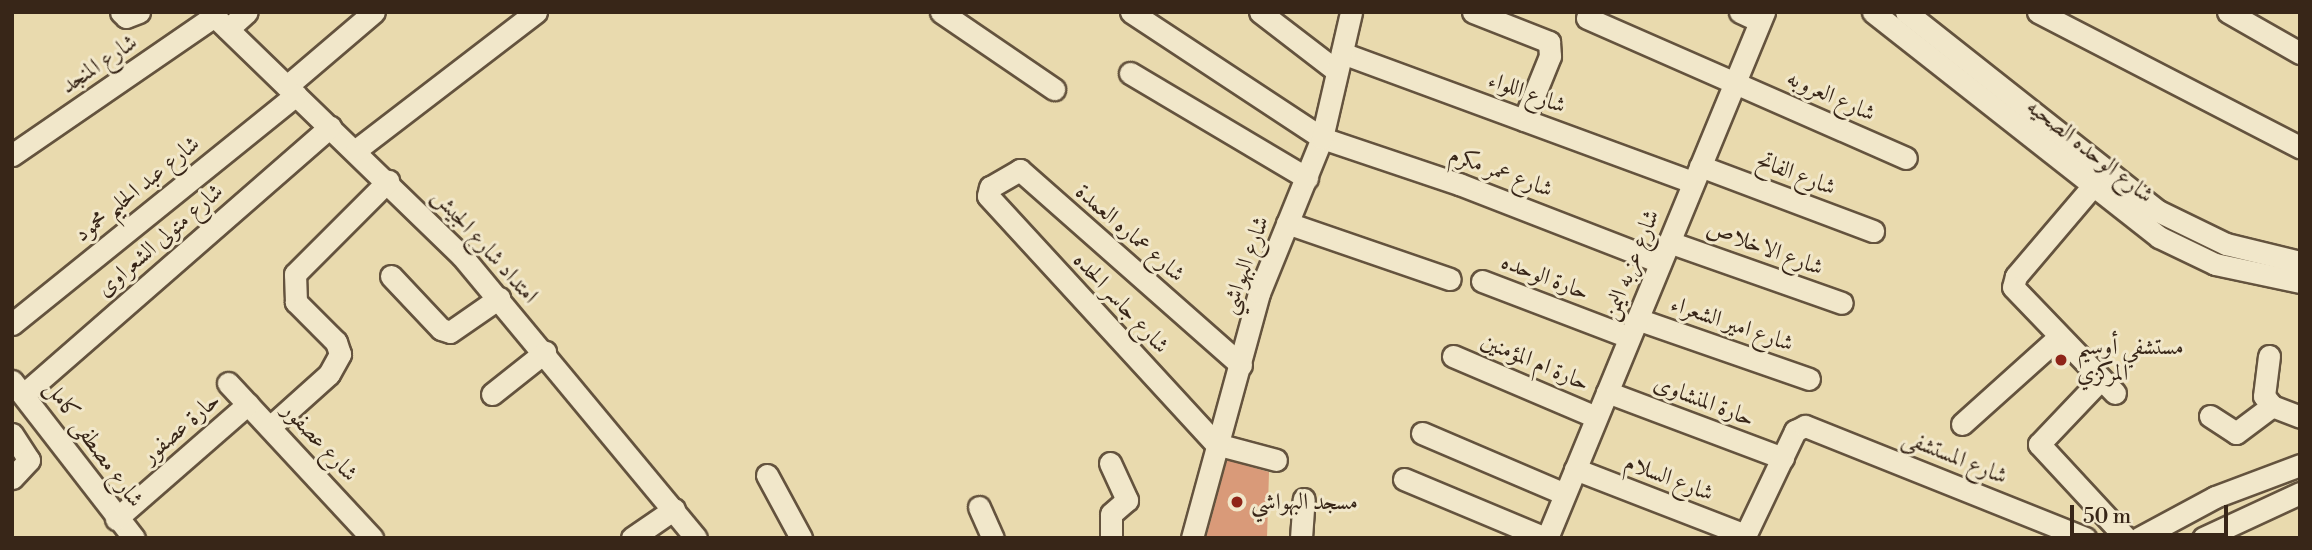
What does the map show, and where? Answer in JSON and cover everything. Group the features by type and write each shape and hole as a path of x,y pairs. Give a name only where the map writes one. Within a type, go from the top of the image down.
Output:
{"street":[{"name":"شارع المنجد","path":"12,155 218,19 247,12"},
{"name":"شارع عبد الحليم محمود","path":"12,324 291,90 374,12"},
{"path":"356,150 536,12"},
{"path":"940,12 1054,89"},
{"name":"شارع عمر مكرم","path":"1131,12 1322,138 1459,184 1660,262"},
{"name":"شارع اللواء","path":"1259,12 1339,62 1696,174"},
{"name":"شارع البهواشي","path":"1192,538 1259,293 1322,138 1351,12"},
{"path":"1473,12 1549,42 1550,56 1524,120"},
{"name":"شارع الوحده الصحيه","path":"1873,12 2091,188 2196,257 2300,282"},
{"name":"شارع الوحده الصحيه","path":"1906,12 2174,221 2226,244 2300,262"},
{"path":"2038,12 2300,147"},
{"path":"2228,12 2300,53"},
{"name":"شارع عزبه اليمن","path":"1546,538 1734,80 1754,15"},
{"name":"شارع العروبه","path":"1587,18 1734,80 1906,158"},
{"name":"امتداد شارع الجيش","path":"218,19 388,181 499,298 696,538"},
{"path":"1130,73 1307,178"},
{"name":"شارع متولى الشعراوى","path":"18,387 330,127"},
{"name":"شارع عماره العمدة","path":"988,197 990,187 1020,170 1241,365"},
{"name":"شارع الفاتح","path":"1696,174 1873,231"},
{"path":"270,427 329,374 340,354 336,342 296,302 295,274 388,181"},
{"path":"2091,188 2013,281 2015,293 2108,386 2039,444 2126,538"},
{"name":"شارع جاسر الحده","path":"988,197 1216,444"},
{"path":"1287,223 1450,279"},
{"name":"شارع الاخلاص","path":"1669,242 1842,303"},
{"path":"391,276 441,329 450,332 499,298"},
{"name":"حارة الوحده","path":"1482,281 1633,328"},
{"name":"شارع امير الشعراء","path":"1633,328 1809,379"},
{"path":"1962,424 2059,337"},
{"path":"492,394 545,352"},
{"name":"حارة ام المؤمنين","path":"1453,356 1597,417"},
{"path":"2269,356 2262,390 2272,406 2300,417"},
{"name":"شارع عصفور","path":"228,383 372,538"},
{"name":"شارع مصطفى كامل","path":"18,387 123,531"},
{"name":"حارة المنشاوى","path":"1607,392 1783,458"},
{"name":"حارة عصفور","path":"123,531 248,404"},
{"path":"2210,416 2236,433 2272,406"},
{"name":"شارع المستشفى","path":"1783,458 1796,431 1805,426 2085,538"},
{"path":"1422,433 1565,494"},
{"path":"12,434 29,460 12,478"},
{"path":"1216,444 1276,460"},
{"path":"1744,537 1783,458"},
{"path":"1110,463 1127,500 1111,515 1111,538"},
{"path":"2140,538 2251,482 2300,465"},
{"name":"شارع السلام","path":"1575,469 1744,537"},
{"path":"767,475 801,538"},
{"path":"1404,479 1546,538"},
{"path":"2251,482 2265,490 2262,508"},
{"path":"2203,538 2262,508 2300,493"},
{"path":"1301,538 1304,499"},
{"path":"979,507 993,538"},
{"path":"632,538 674,509"}],"building":[{"name":"مسجد البهواشي","path":"1227,460 1269,472 1267,538 1206,538"}],"place":[{"name":"مستشفي أوسيم المركزي","path":"2061,360"},
{"name":"مسجد البهواشي","path":"1237,502"}]}
